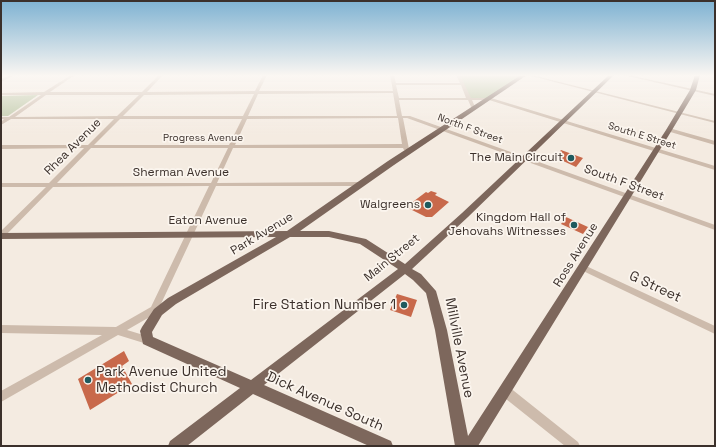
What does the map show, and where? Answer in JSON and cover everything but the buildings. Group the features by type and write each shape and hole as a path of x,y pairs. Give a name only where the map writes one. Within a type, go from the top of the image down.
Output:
{"main road":[{"name":"Park Avenue","path":"172,301 289,234 362,184 406,149 494,96"},
{"name":"Main Street","path":"175,446 404,270 590,96"},
{"name":"Ross Avenue","path":"470,446 584,268 689,96"},
{"name":"Eaton Avenue","path":"1,235 329,234 359,239 404,270"},
{"name":"Millville Avenue","path":"404,270 427,286 433,296 441,330 462,446"},
{"path":"147,340 146,331 151,320 158,312 172,301"},
{"name":"Dick Avenue South","path":"147,340 386,446"}],"street":[{"path":"1,124 41,96"},
{"name":"Rhea Avenue","path":"1,235 139,96"},
{"path":"154,310 255,96"},
{"path":"397,96 406,149"},
{"path":"468,96 474,109"},
{"path":"609,96 715,122"},
{"name":"South E Street","path":"397,99 489,99 715,168"},
{"name":"North F Street","path":"1,118 400,116 413,118 525,158"},
{"path":"669,130 715,143"},
{"name":"Progress Avenue","path":"1,147 231,146 406,149"},
{"name":"South F Street","path":"525,158 715,228"},
{"name":"Sherman Avenue","path":"1,185 214,183 362,184"},
{"name":"G Street","path":"584,268 715,330"},
{"name":"Park Avenue","path":"1,397 172,301"},
{"path":"1,329 118,330 147,340"},
{"path":"505,391 574,446"}],"green space":[{"path":"1,96 37,96 8,116 1,116"},
{"path":"468,96 494,96 489,99 469,99"}],"place":[{"name":"The Main Circuit","path":"571,158"},
{"name":"Walgreens","path":"428,205"},
{"name":"Kingdom Hall of Jehovahs Witnesses","path":"574,225"},
{"name":"Fire Station Number 1","path":"404,305"},
{"name":"Park Avenue United Methodist Church","path":"88,380"}]}
